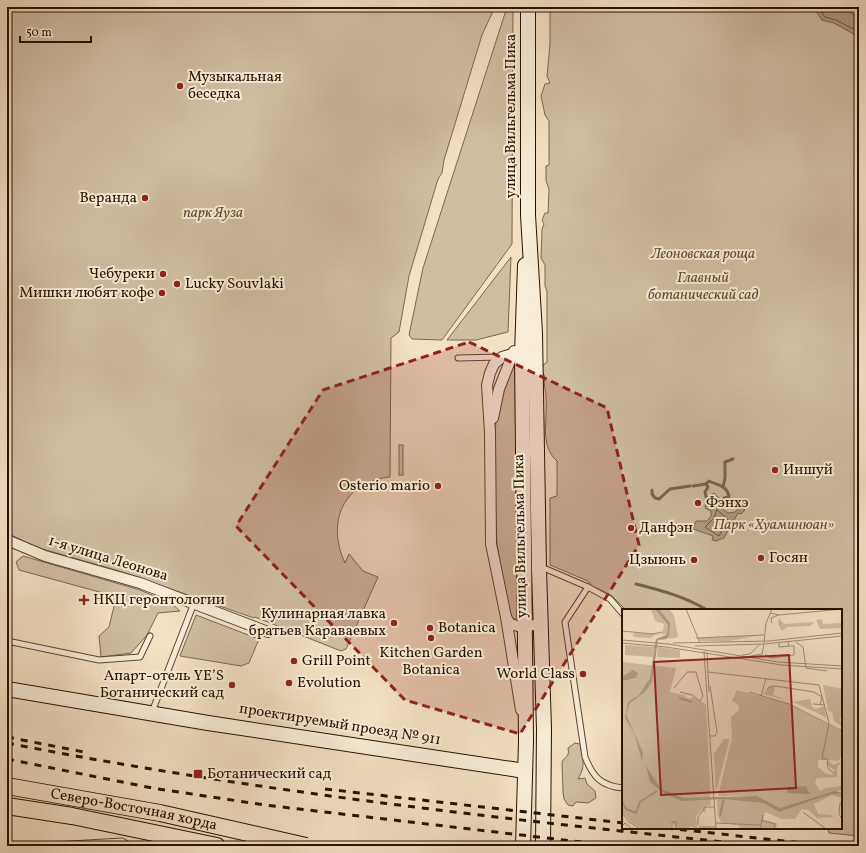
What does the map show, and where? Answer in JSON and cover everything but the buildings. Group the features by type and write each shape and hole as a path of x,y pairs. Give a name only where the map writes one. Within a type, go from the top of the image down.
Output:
{"main road":[{"name":"улица Вильгельма Пика","path":"528,7 529,225 534,287 544,758 542,846"},
{"name":"улица Вильгельма Пика","path":"523,845 526,741 526,626 517,354 522,333 524,272 529,225"},
{"name":"проектируемый проезд № 911","path":"7,689 525,771"},
{"name":"Северо-Восточная хорда","path":"7,786 160,813 306,846"},
{"name":"Северо-Восточная хорда","path":"7,806 72,816 217,846"}],"street":[{"path":"526,741 506,617 491,544 490,434 487,385 494,364 502,357 517,354 529,355 535,363"},
{"path":"490,434 499,389 517,354"},
{"name":"1-я улица Леонова","path":"7,540 45,556 140,583 268,632"},
{"path":"506,617 513,625 526,626 538,624 540,619"}],"lane":[{"path":"458,358 502,357"},
{"path":"539,569 546,569 588,587 610,599 622,613"},
{"path":"588,587 565,622 585,757 590,770 598,779 610,786 622,788"},
{"path":"152,713 194,603"},
{"path":"7,641 99,660 140,657 150,636"},
{"path":"35,846 122,841 131,846"}],"highlighted area":[{"path":"469,342 607,408 639,545 520,734 405,700 236,526 323,390"}],"green space":[{"name":"парк Яуза","path":"7,7 495,7 482,35 444,160 442,173 438,179 409,276 399,332 391,338 390,477 374,480 360,487 350,496 343,506 338,519 337,533 345,563 349,554 363,571 378,577 346,649 341,651 255,617 254,618 119,571 36,547 7,533"},
{"path":"507,7 513,8 512,244 442,340 412,339 409,335 423,268"},
{"name":"Леоновская роща","path":"550,7 859,7 859,836 829,833 828,829 842,829 842,609 625,609 611,595 592,586 588,581 550,565 550,498 557,496 557,461 551,455 546,440 545,377 542,371 542,366 547,362 547,291 545,286 545,265 541,258 542,229 544,224 542,220 545,213 548,213 549,189 546,181 546,166 549,165 549,121 545,115 541,96 545,84 550,83 547,76 550,44"},
{"path":"511,257 508,332 476,340 447,340"},
{"path":"515,361 517,618 515,619 510,618 497,544 494,475 496,415 499,400"},
{"path":"399,445 403,445 403,475 399,475"},
{"path":"23,556 140,590 171,603 180,611 158,613 147,635 131,653 101,657 99,636 109,627 115,602 103,593 19,570 16,562"},
{"path":"196,615 259,639 249,663 241,666 180,656"},
{"path":"575,743 580,744 583,758 583,766 578,779 585,778 587,784 595,791 596,798 588,803 576,802 573,806 568,805 564,799 562,762 568,755 568,748"}],"water":[{"path":"813,7 843,7 859,19 859,37 834,23 822,20"},
{"path":"714,493 722,501 722,508 728,513 735,512 740,507 745,510 741,514 738,513 724,538 716,541 712,540 713,536 693,529 696,521 707,521 711,516 711,511 705,508 706,497"}],"waterway":[{"path":"723,487 725,478 725,462 733,459"},
{"path":"706,497 705,492 708,487 706,484 709,481 722,486 727,490 729,497 724,498 722,501"},
{"path":"693,486 706,484"},
{"path":"652,490 652,494 655,498 659,499 670,489 690,486"},
{"path":"636,584 663,591 705,609"}],"railway":[{"path":"7,737 84,752"},
{"path":"7,743 195,776 384,803 573,826 763,846"},
{"path":"7,759 152,788 265,805 615,846"},
{"path":"325,789 622,823"},
{"path":"675,829 830,846"}],"place":[{"name":"Музыкальная беседка","path":"180,86"},
{"name":"Веранда","path":"145,198"},
{"name":"Чебуреки","path":"163,274"},
{"name":"Lucky Souvlaki","path":"177,284"},
{"name":"Мишки любят кофе","path":"162,293"},
{"name":"Иншуй","path":"775,470"},
{"name":"Osterio mario","path":"438,486"},
{"name":"Фэнхэ","path":"698,503"},
{"name":"Данфэн","path":"631,528"},
{"name":"Госян","path":"761,558"},
{"name":"Цзыюнь","path":"694,560"},
{"name":"НКЦ геронтологии","path":"84,600"},
{"name":"Кулинарная лавка братьев Караваевых","path":"394,623"},
{"name":"Botanica","path":"430,628"},
{"name":"Kitchen Garden Botanica","path":"431,638"},
{"name":"Grill Point","path":"294,661"},
{"name":"World Class","path":"583,674"},
{"name":"Evolution","path":"289,683"},
{"name":"Апарт-отель YE’S Ботанический сад","path":"232,685"},
{"name":"Ботанический сад","path":"198,774"}],"park label":[{"name":"Главный ботанический сад","path":"703,286"},
{"name":"Парк «Хуаминюан»","path":"774,525"}]}
